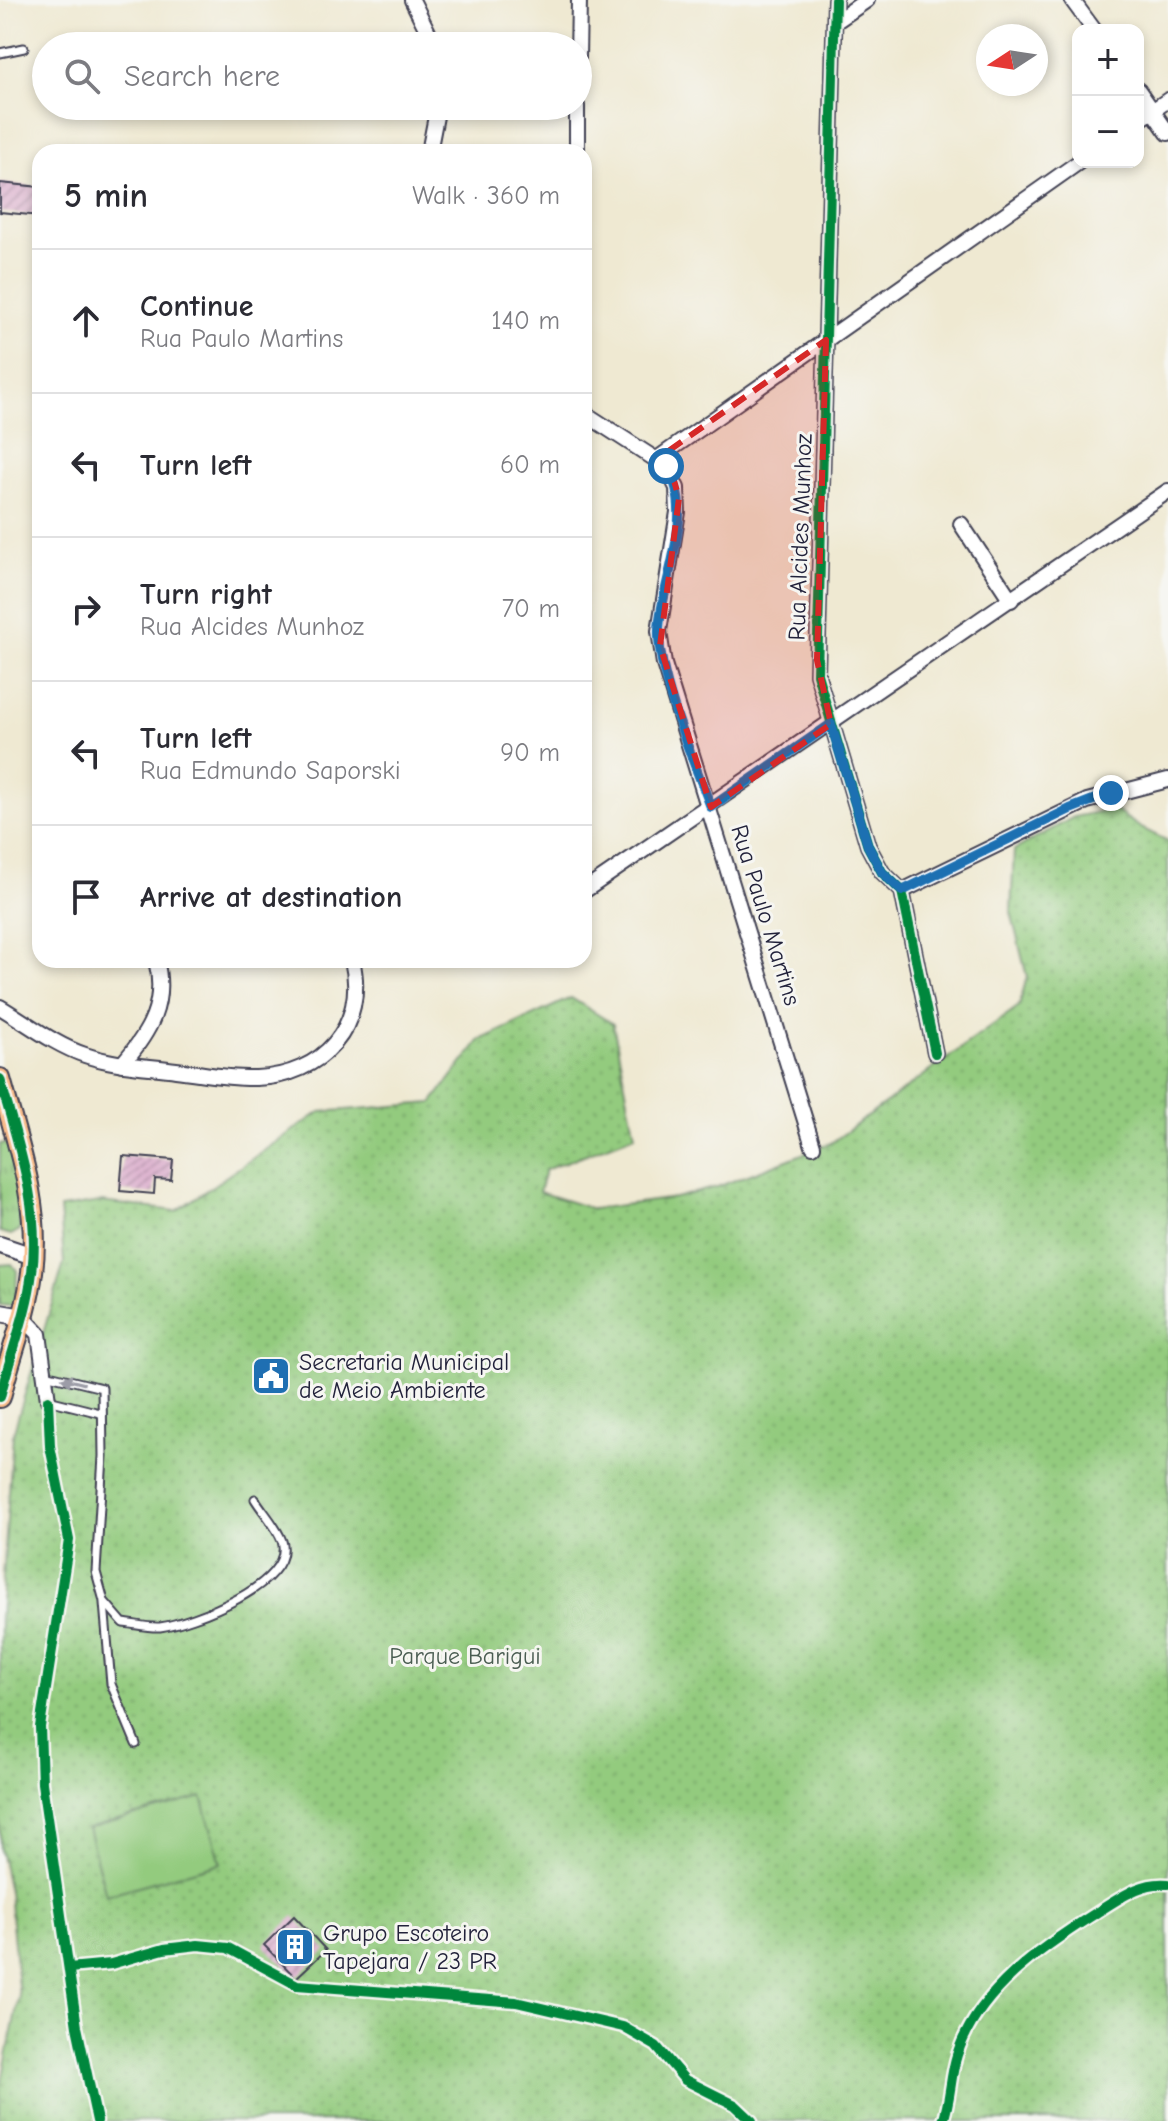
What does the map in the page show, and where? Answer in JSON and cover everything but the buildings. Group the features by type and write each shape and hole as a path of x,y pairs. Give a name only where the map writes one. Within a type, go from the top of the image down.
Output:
{"main road":[{"path":"0,1397 23,1317 33,1256 29,1190 1,1085"}],"street":[{"path":"412,0 428,32"},
{"path":"578,32 579,0"},
{"name":"Rua Alcides Munhoz","path":"835,0 817,660 820,685 868,846 882,872 902,891 935,1053"},
{"path":"835,22 867,0"},
{"path":"1072,0 1090,24"},
{"path":"1142,96 1168,133"},
{"path":"1144,117 1168,100"},
{"path":"431,144 435,120"},
{"path":"577,120 577,144"},
{"path":"657,459 1072,167"},
{"name":"Rua Paulo Martins","path":"592,418 657,459 672,474 679,498 659,631 660,646 813,1146"},
{"path":"592,886 1168,491"},
{"path":"961,524 1011,600"},
{"path":"902,891 1087,801 1168,780"},
{"path":"122,1064 147,1032 160,1003 157,968"},
{"path":"0,1007 83,1054 122,1064 242,1078 273,1076 298,1069 330,1049 351,1019 357,997 353,968"},
{"path":"0,1245 33,1256"},
{"path":"0,1313 23,1317 39,1334 48,1400"}],"lane":[{"path":"0,53 24,48"},
{"path":"45,1374 102,1388 103,1456 96,1572 104,1601 111,1684 136,1744"},
{"path":"48,1400 100,1413"},
{"path":"104,1601 123,1623 159,1627 230,1605 260,1587 281,1557 282,1542 255,1499"}],"highlighted area":[{"path":"826,340 817,660 831,724 711,807 660,646 679,498 672,474 657,459"}],"green space":[{"name":"Parque Barigui","path":"1113,809 1168,841 1168,2121 0,2121 0,2090 19,1997 9,1892 0,1849 0,1621 13,1434 64,1263 60,1208 101,1202 176,1211 320,1112 432,1103 480,1040 571,998 613,1024 635,1135 545,1170 539,1192 593,1209 675,1198 717,1187 831,1143 1019,1006 1027,977 1011,912 1014,850 1074,817"},
{"path":"9,1142 19,1188 20,1230 11,1235 0,1232 0,1144"},
{"path":"12,1264 17,1271 16,1301 12,1306 0,1305 0,1265"},
{"path":"202,1797 221,1863 106,1895 88,1828"}],"cycle path":[{"path":"835,0 817,674 868,846 882,872 902,891 935,1053"},
{"path":"0,1079 26,1174 34,1247 26,1304 0,1397"},
{"path":"48,1400 50,1446 69,1540 40,1727 42,1783 77,2027 97,2121"},
{"path":"943,2121 957,2055 980,2010 996,1990 1034,1956 1122,1897 1148,1885 1168,1884"},
{"path":"69,1968 111,1964 164,1949 198,1945 228,1948 297,1985 516,2002 623,2027 656,2046 685,2080 735,2105 752,2121"}],"place":[{"name":"Secretaria Municipal de Meio Ambiente","path":"271,1376"},
{"name":"Grupo Escoteiro Tapejara / 23 PR","path":"295,1947"}],"route":[{"path":"666,466 672,474 679,498 673,555 661,614 660,646 687,741 711,807 831,724 874,861 902,891 1087,801 1111,793"}]}
